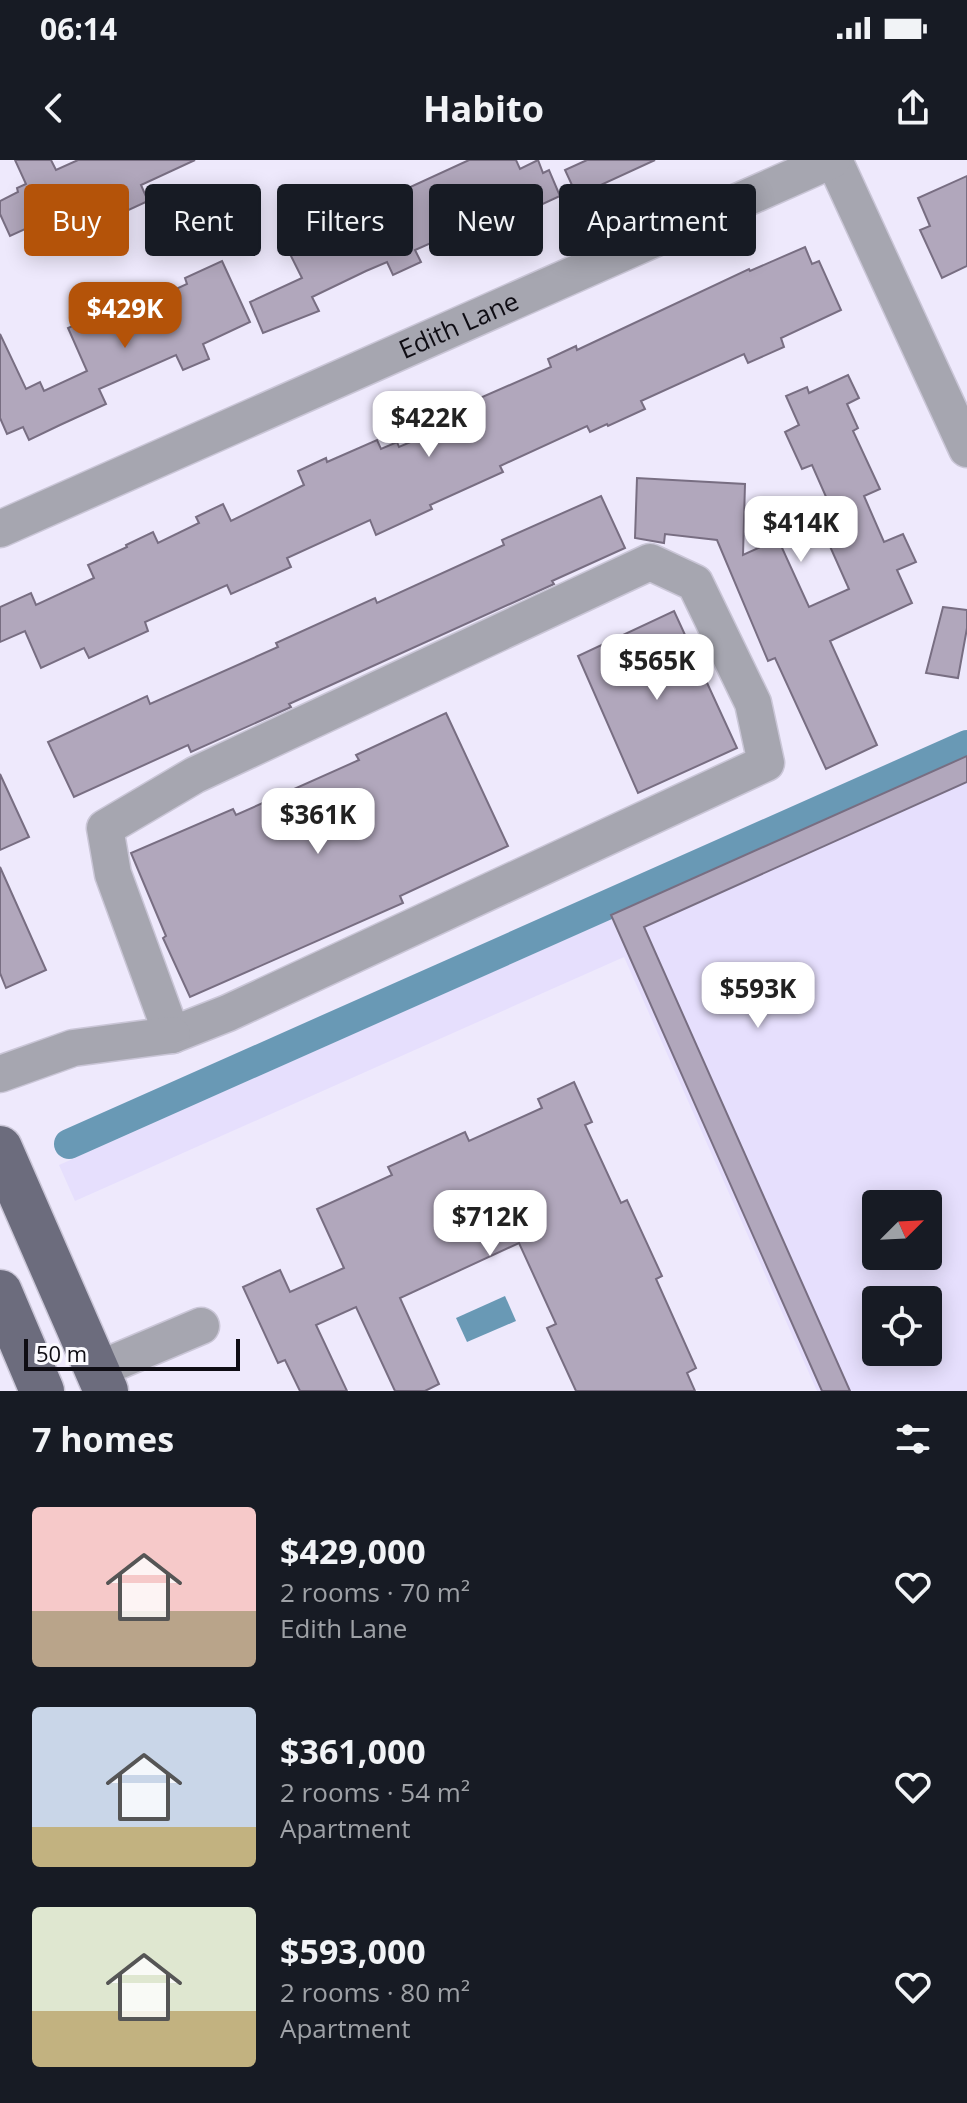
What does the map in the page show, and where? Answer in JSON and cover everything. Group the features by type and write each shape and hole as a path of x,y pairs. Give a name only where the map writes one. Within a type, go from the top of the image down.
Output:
{"main road":[{"path":"0,1148 102,1381"},
{"path":"0,1292 42,1391"}],"street":[{"path":"833,160 967,449"},
{"name":"Edith Lane","path":"0,529 833,160"},
{"path":"0,1074 73,1048 172,1035 228,1013 766,763 753,703 695,583 650,562 195,775 105,828 113,874 172,1035"},
{"path":"102,1381 201,1326"}],"shaded area":[{"path":"967,761 967,1391 817,1391 624,957 75,1201 59,1165"}],"water":[{"path":"505,1296 516,1321 467,1342 456,1318"}],"building":[{"path":"15,160 51,160 56,170 78,160 195,160 141,185 145,202 129,210 129,184 26,184"},
{"path":"469,160 516,160 520,169 538,160 543,173 549,170 559,196 543,204 543,184 429,184 429,244 415,250 421,262 393,275 387,262 366,271 312,297 319,311 263,333 250,302 302,278 291,256 413,256 413,186"},
{"path":"587,160 655,160 603,184 571,184 565,170"},
{"path":"967,176 967,266 942,278 920,230 930,226 918,198"},
{"path":"24,185 24,230 10,236 0,214 0,201 18,192 17,188"},
{"path":"805,247 812,264 819,261 841,310 781,338 784,347 748,363 744,354 641,401 645,409 590,432 587,426 500,466 503,472 430,505 432,509 376,535 370,520 287,558 291,567 231,594 227,585 145,622 148,631 89,658 84,648 41,668 25,631 0,642 0,607 31,593 36,605 94,578 88,565 126,545 153,532 158,543 199,523 196,517 223,504 231,521 304,485 298,471 326,458 327,462 377,440 381,449 397,442 399,447 448,426 439,408 467,395 471,402 551,367 548,359 576,346 577,350 749,269"},
{"path":"222,261 250,322 203,344 209,359 183,370 176,355 99,389 106,404 29,440 23,427 7,434 0,418 0,334 26,389 40,382 44,391 87,371 68,328 107,311 111,319 187,284 185,278"},
{"path":"848,375 859,398 847,404 858,428 853,431 880,489 864,496 884,542 903,534 916,562 897,570 912,603 830,641 877,745 826,769 775,658 768,661 717,540 665,534 664,543 635,538 637,478 745,484 743,555 778,539 809,607 849,589 816,515 831,508 812,465 802,469 785,432 799,425 786,396 807,387 809,393"},
{"path":"601,496 625,548 552,581 554,584 289,704 291,707 191,752 188,745 74,797 48,742 147,696 150,704 278,647 276,643 375,598 377,603 504,545 502,540"},
{"path":"943,607 967,610 958,678 926,673"},
{"path":"674,611 737,748 638,793 578,656"},
{"path":"446,713 508,846 400,896 403,903 190,997 163,938 166,936 131,853 233,809 236,815 359,760 356,755"},
{"path":"967,756 967,782 644,927 850,1391 822,1391 611,915"},
{"path":"0,774 29,837 0,850"},
{"path":"0,867 46,970 6,988 0,973"},
{"path":"574,1082 592,1122 585,1125 621,1203 627,1200 662,1276 656,1279 696,1368 687,1373 695,1391 576,1391 547,1328 556,1324 519,1243 400,1298 439,1384 425,1391 395,1391 356,1307 316,1325 347,1391 300,1391 285,1360 278,1363 243,1287 280,1270 290,1292 344,1268 317,1209 392,1175 388,1167 465,1132 469,1141 542,1108 538,1099"}],"waterway":[{"path":"69,1144 967,745"}]}
